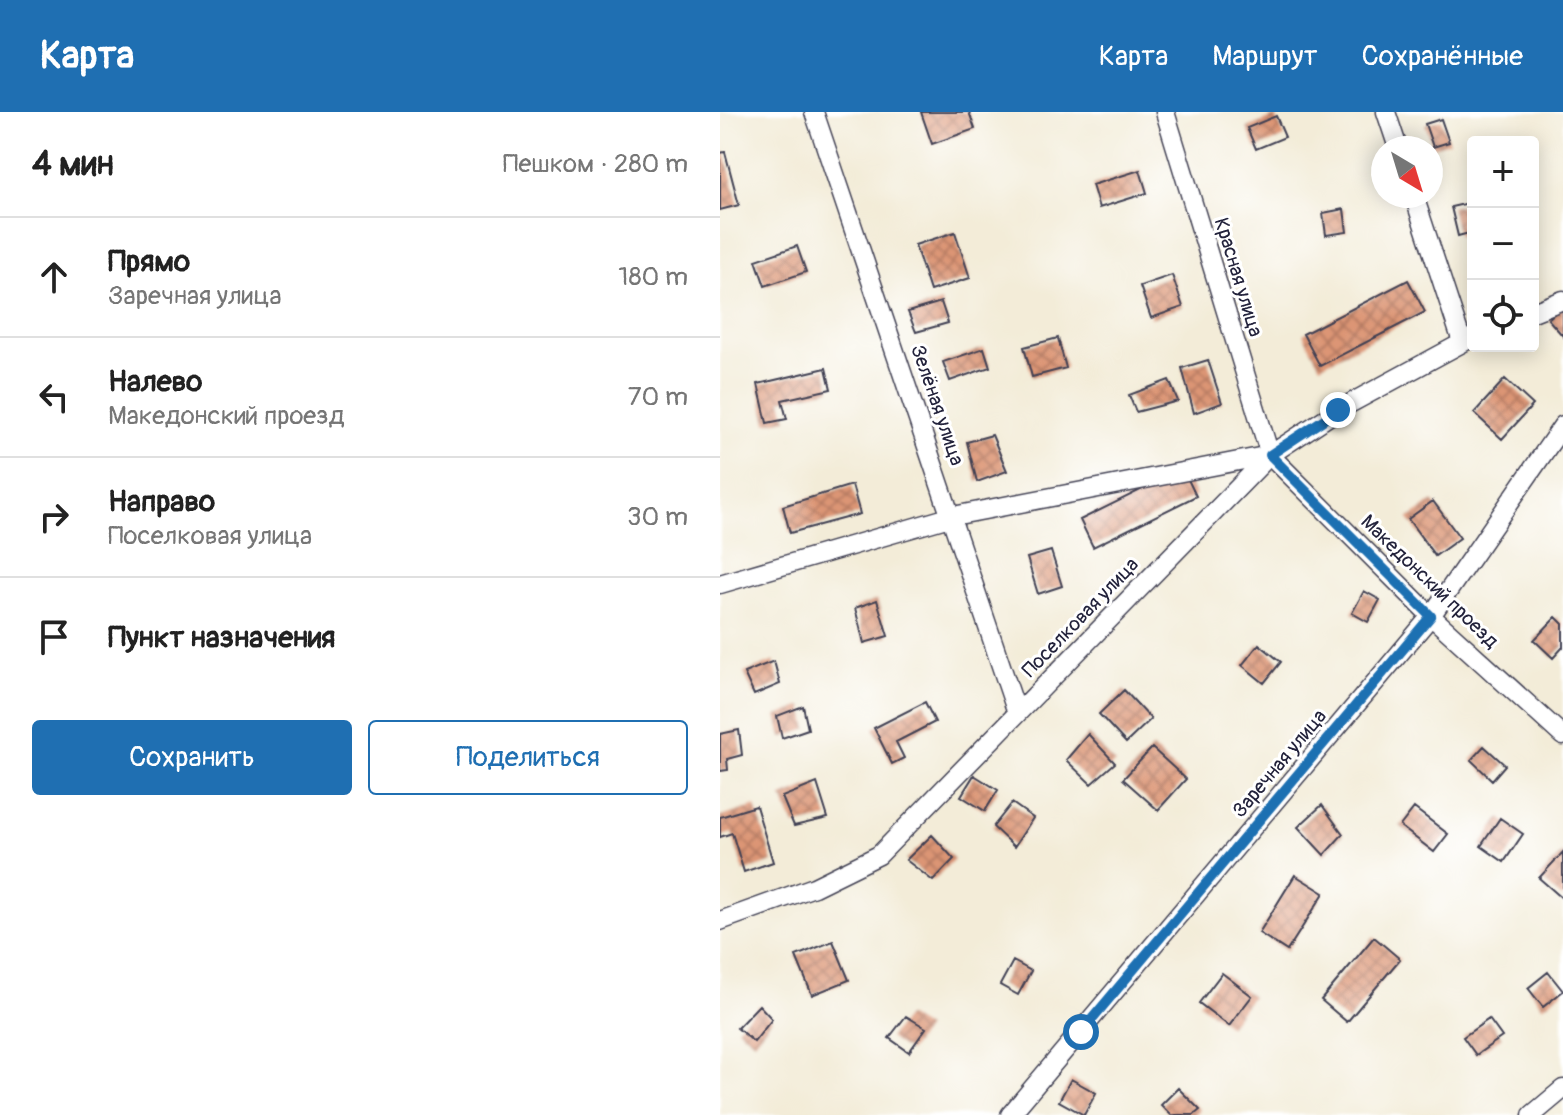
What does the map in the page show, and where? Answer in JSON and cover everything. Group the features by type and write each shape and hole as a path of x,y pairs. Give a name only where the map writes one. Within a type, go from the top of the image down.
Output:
{"street":[{"name":"Зелёная улица","path":"814,112 953,516 1017,713"},
{"name":"Красная улица","path":"1165,112 1270,455"},
{"path":"1386,112 1394,136"},
{"path":"1418,208 1467,339"},
{"path":"1539,310 1563,300"},
{"name":"Поселковая улица","path":"720,921 814,887 879,855 1270,455 1338,410 1467,339"},
{"name":"Заречная улица","path":"1010,1115 1431,616 1563,425"},
{"path":"720,584 953,516 1270,455"},
{"name":"Македонский проезд","path":"1270,455 1431,616 1563,736"},
{"path":"1532,1115 1563,1089"}],"building":[{"path":"921,112 969,112 975,129 932,144"},
{"path":"1276,116 1285,137 1256,149 1247,128"},
{"path":"1441,119 1449,142 1443,144 1443,136 1429,136 1425,124"},
{"path":"725,152 739,205 720,210 720,153"},
{"path":"1140,170 1147,193 1099,208 1092,185"},
{"path":"1467,203 1467,234 1458,236 1451,207"},
{"path":"1344,209 1347,232 1326,235 1323,213"},
{"path":"955,232 970,278 930,291 915,245"},
{"path":"797,246 806,272 765,286 756,260"},
{"path":"1172,275 1183,307 1151,318 1140,286"},
{"path":"1408,280 1425,312 1320,366 1303,334"},
{"path":"941,302 948,323 916,332 908,312"},
{"path":"1563,306 1563,336 1548,319"},
{"path":"1058,338 1066,368 1032,377 1024,347"},
{"path":"984,348 990,367 950,381 943,362"},
{"path":"1208,360 1222,403 1194,413 1182,368"},
{"path":"826,368 831,389 782,400 787,419 767,423 758,384"},
{"path":"1505,379 1533,405 1502,439 1474,413"},
{"path":"1169,380 1178,401 1136,412 1129,395"},
{"path":"992,435 1007,471 977,482 967,442"},
{"path":"1183,469 1196,496 1093,547 1080,520"},
{"path":"852,485 860,514 790,533 783,506"},
{"path":"1433,501 1460,538 1435,556 1408,519"},
{"path":"1051,551 1062,586 1038,594 1027,558"},
{"path":"1364,591 1380,600 1368,622 1352,613"},
{"path":"877,600 888,636 864,643 855,608"},
{"path":"1556,617 1563,624 1563,647 1553,658 1534,640"},
{"path":"1259,644 1281,662 1264,683 1242,665"},
{"path":"774,661 780,684 754,695 744,673"},
{"path":"1124,690 1151,719 1126,743 1099,714"},
{"path":"925,702 935,722 896,742 904,758 892,764 874,728"},
{"path":"803,706 808,729 782,738 777,716"},
{"path":"739,730 742,755 727,759 728,770 720,771 720,734"},
{"path":"1088,734 1115,763 1091,784 1066,760"},
{"path":"1484,746 1505,765 1492,780 1471,760"},
{"path":"1152,748 1186,779 1158,810 1123,779"},
{"path":"974,775 998,790 985,811 961,796"},
{"path":"817,783 828,818 794,826 782,797"},
{"path":"1012,803 1033,818 1014,847 993,827"},
{"path":"1322,805 1343,834 1324,855 1298,827"},
{"path":"756,806 773,862 744,872 732,833 720,837 720,817"},
{"path":"1414,808 1448,834 1434,852 1400,826"},
{"path":"1500,818 1523,834 1504,862 1481,846"},
{"path":"932,835 954,859 933,881 906,860"},
{"path":"1563,852 1563,899 1539,878"},
{"path":"1295,875 1324,893 1287,951 1259,933"},
{"path":"1374,937 1400,959 1347,1022 1321,1000"},
{"path":"833,941 849,980 812,995 796,956"},
{"path":"1013,961 1031,971 1018,995 1000,985"},
{"path":"1548,972 1563,991 1543,1007 1528,988"},
{"path":"1222,973 1252,996 1229,1026 1199,1003"},
{"path":"759,1005 772,1019 754,1042 737,1028"},
{"path":"906,1016 926,1028 909,1052 889,1038"},
{"path":"1489,1019 1502,1037 1476,1055 1463,1037"},
{"path":"1071,1079 1096,1093 1084,1115 1059,1101"},
{"path":"1178,1088 1200,1110 1194,1115 1171,1115 1161,1105"}],"route":[{"path":"1081,1032 1431,616 1270,455 1338,410"}]}
